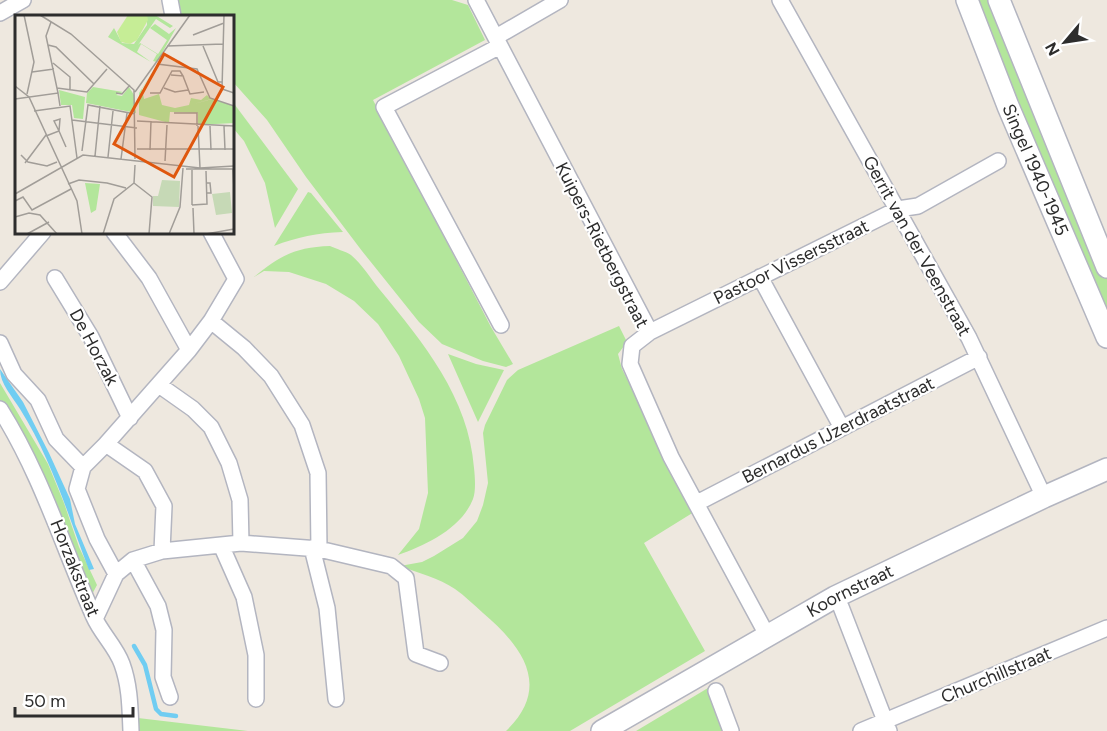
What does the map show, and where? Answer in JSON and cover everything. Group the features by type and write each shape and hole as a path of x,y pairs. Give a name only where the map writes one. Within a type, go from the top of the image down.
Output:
{"main road":[{"name":"Singel 1940-1945","path":"967,0 1005,100 1107,337"},
{"name":"Singel 1940-1945","path":"999,0 1107,267"},
{"name":"Koornstraat","path":"602,731 835,597 1044,497 1107,470"}],"street":[{"path":"0,13 23,0"},
{"path":"170,0 173,15"},
{"name":"Kuipers-Rietbergstraat","path":"476,0 650,332 632,346 630,364 671,456 767,635"},
{"path":"501,325 384,107 498,41 560,0"},
{"name":"Gerrit van der Veenstraat","path":"780,0 979,357 1044,497"},
{"name":"Pastoor Vissersstraat","path":"650,332 898,209 918,206 998,161"},
{"path":"0,282 41,234"},
{"path":"116,234 149,278 189,351"},
{"path":"116,574 97,539 77,489 83,467 189,351 211,321 236,279 212,234"},
{"path":"760,277 842,428"},
{"name":"De Horzak","path":"55,278 91,337 130,418"},
{"path":"211,321 244,348 271,376 302,425 318,473 316,549 327,608 336,699"},
{"path":"0,343 14,374 38,400 56,439 83,467"},
{"name":"Bernardus IJzerdraatstraat","path":"697,502 979,357"},
{"path":"159,385 193,410 211,427 230,463 240,500 241,543"},
{"name":"Horzakstraat","path":"0,409 15,433 44,491 95,619 121,662 130,695 130,731"},
{"path":"106,444 145,471 164,506 162,551"},
{"path":"95,619 116,574 133,560 162,551 220,544 241,543 316,549 391,566 406,578 416,654 440,663"},
{"path":"220,544 243,597 256,655 256,699"},
{"path":"133,560 158,606 164,630 163,677 171,697"},
{"path":"835,597 841,607 887,726"},
{"name":"Churchillstraat","path":"861,731 887,726 1107,628"},
{"path":"716,691 731,731"}],"green space":[{"path":"167,0 452,0 468,5 485,40 373,100 491,327 513,364 506,367 483,361 442,344 419,322 362,251 306,177 267,120 234,83 234,15 169,15"},
{"path":"976,0 991,0 1107,277 1107,324"},
{"path":"234,104 298,189 275,228 265,183 244,141 234,129"},
{"path":"308,192 343,232 307,236 274,246"},
{"path":"330,246 351,255 359,263 427,351 453,395 470,442 475,488 473,499 467,510 442,534 398,555 419,529 428,493 425,418 419,399 399,356 378,324 354,301 326,284 289,272 264,271 254,277 272,263 289,254 307,248"},
{"path":"619,326 627,342 618,354 622,369 694,512 644,543 705,651 570,731 506,731 520,715 527,699 529,683 527,668 520,654 497,626 455,589 400,566 422,562 434,556 463,538 477,521 488,483 483,433 507,380 518,370"},
{"path":"448,354 476,364 504,370 478,422"},
{"path":"0,383 48,464 64,503 79,547 97,585 89,600 0,408"},
{"path":"708,688 725,731 636,731"},
{"path":"138,718 248,731 139,731"}],"water":[{"path":"0,369 23,402 49,453 70,499 75,524 94,569 89,570 50,468 31,428 4,385"}],"waterway":[{"path":"134,646 145,665 156,709 161,714 176,716"}]}
